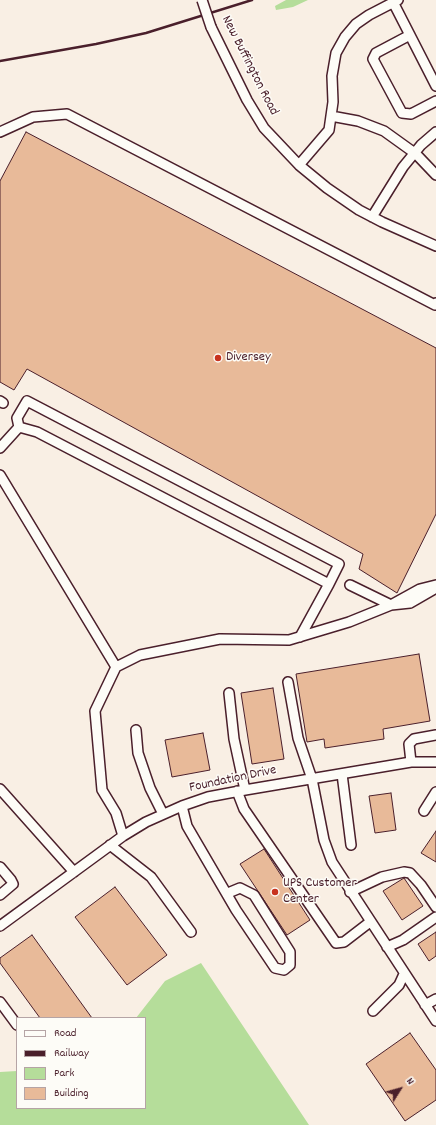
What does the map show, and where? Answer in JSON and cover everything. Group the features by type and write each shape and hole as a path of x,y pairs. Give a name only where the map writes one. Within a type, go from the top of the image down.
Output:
{"street":[{"name":"New Buffington Road","path":"202,0 211,26 247,100 264,128 299,165 327,188 372,217 436,246"},
{"path":"299,165 329,130 333,102 332,76 336,53 345,37 356,24 369,14 395,1 410,35 436,86"},
{"path":"410,35 376,53 373,59 402,113 411,114 436,101"},
{"path":"0,132 33,117 67,114 436,305"},
{"path":"331,116 358,121 384,131 415,153 436,175"},
{"path":"372,217 403,167 436,132"},
{"path":"19,427 17,418 27,401 339,564 300,637"},
{"path":"0,448 19,427"},
{"path":"19,427 37,432 329,584"},
{"path":"0,476 116,667"},
{"path":"350,585 391,605 410,603 436,588"},
{"path":"123,836 116,813 102,790 95,711 116,667 140,655 220,639 289,640 349,622 391,605 420,589 436,585"},
{"path":"288,682 298,738 312,779 324,840 332,862 350,892 436,1021"},
{"path":"228,693 244,809 336,943 344,942 370,922"},
{"path":"136,730 138,753 150,788 163,814"},
{"path":"411,762 409,744 414,739 436,735"},
{"name":"Foundation Drive","path":"0,926 123,836 163,814 182,806 208,797 241,790 411,762 436,762"},
{"path":"342,774 351,845"},
{"path":"0,789 74,872"},
{"path":"424,811 436,792"},
{"path":"182,806 187,826 228,893 236,910 275,968 284,970 290,965 290,952 254,895 240,888 228,893"},
{"path":"110,845 151,878 191,932"},
{"path":"0,867 13,884 0,894"},
{"path":"350,892 377,879 404,872 410,874 421,885 436,907"},
{"path":"387,947 403,940 436,917"},
{"path":"373,1011 399,986 404,974"},
{"path":"425,1005 436,998"},
{"path":"0,1002 16,1024"}],"green space":[{"path":"286,0 308,0 293,7 276,10 275,6"},
{"path":"201,963 309,1125 0,1125 0,1072 16,1071 16,1109 146,1109 146,1017 137,1017 165,981"}],"building":[{"name":"Diversey","path":"26,132 436,348 436,514 397,593 359,569 363,554 27,369 14,390 0,382 0,181"},
{"path":"419,654 430,721 383,729 384,739 325,748 324,739 307,742 296,674"},
{"path":"273,688 284,759 252,764 241,693"},
{"path":"203,733 210,770 172,777 165,740"},
{"path":"391,793 396,830 375,833 369,796"},
{"path":"436,831 436,862 421,853"},
{"name":"UPS Customer Center","path":"264,849 310,920 287,935 240,864"},
{"path":"404,878 423,906 402,920 383,891"},
{"path":"115,887 167,955 127,985 75,917"},
{"path":"436,932 436,956 429,961 418,944"},
{"path":"32,935 91,1017 39,1017 0,963 0,958"},
{"path":"410,1033 436,1070 436,1100 405,1121 366,1064"}],"railway":[{"path":"0,61 96,44 146,33 252,0"}],"place":[{"name":"Diversey","path":"218,358"},
{"name":"UPS Customer Center","path":"275,892"}]}
